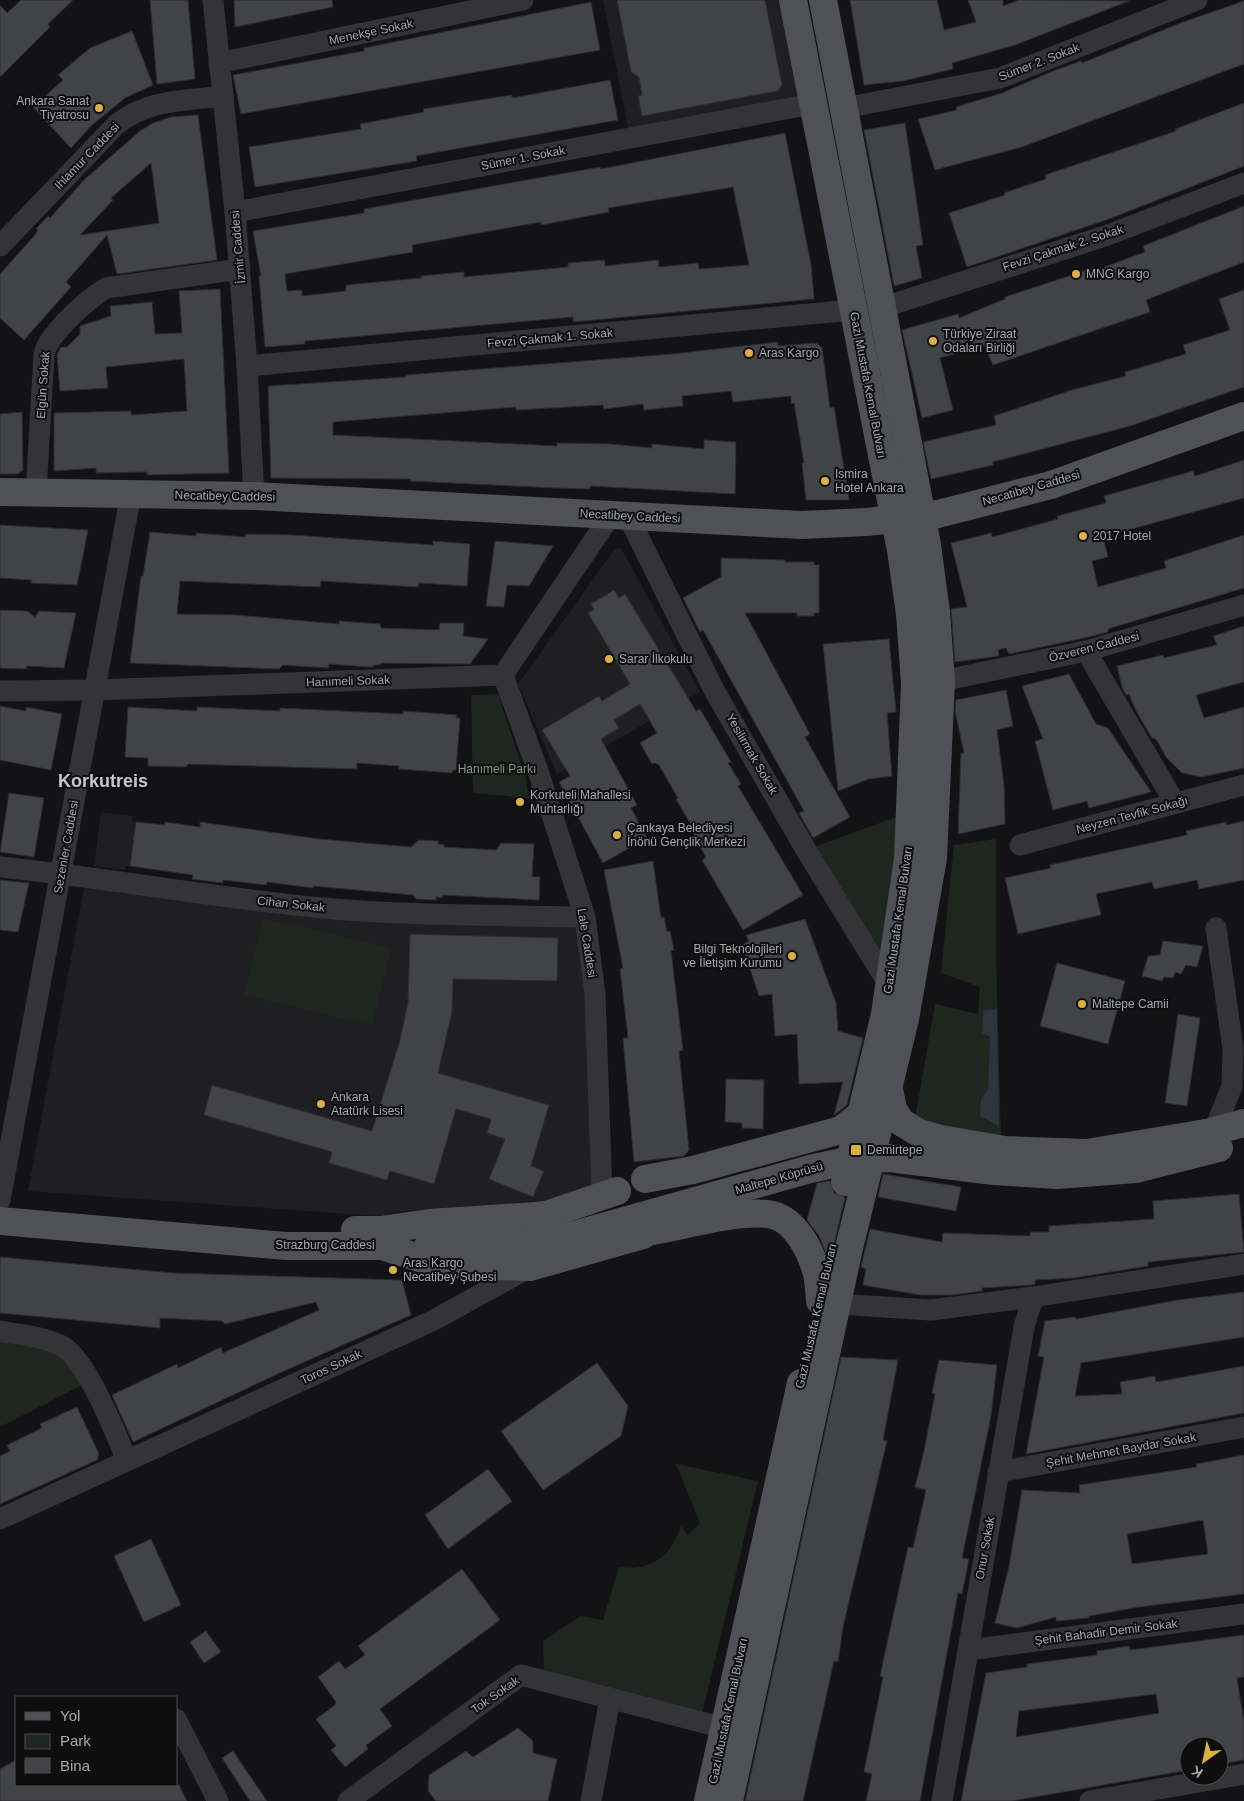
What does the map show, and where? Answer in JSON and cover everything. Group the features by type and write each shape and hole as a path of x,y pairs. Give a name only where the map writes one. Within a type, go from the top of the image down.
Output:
{"main road":[{"name":"Gazi Mustafa Kemal Bulvarı","path":"729,1801 828,1303 860,1115 885,1014 908,859 913,760 915,683 910,614 901,550 793,0"},
{"name":"Gazi Mustafa Kemal Bulvarı","path":"708,1801 775,1492 889,1090 907,1011 932,858 941,681 936,612 927,545 910,449 881,308 823,0"},
{"name":"Necatibey Caddesi","path":"0,492 254,496 620,516 829,524 938,514 1051,485 1244,416"},
{"path":"889,1090 893,1109 901,1122 919,1133 941,1139 1005,1150 1087,1153 1210,1132 1244,1123"},
{"path":"645,1179 660,1187 668,1203 665,1219 648,1233 626,1231 614,1217 612,1199 609,1193 629,1181 693,1170 841,1130 860,1115"},
{"path":"1134,1162 1210,1132"},
{"path":"1134,1162 1244,1141"},
{"name":"Maltepe Köprüsü","path":"381,1238 428,1239 552,1228 804,1154 838,1145 860,1142 892,1142 997,1156 1134,1162"},
{"name":"Strazburg Caddesi","path":"0,1221 286,1246 381,1238 428,1223 519,1218 549,1214 609,1193"},
{"name":"Strazburg Caddesi","path":"0,1202 381,1238 419,1258 461,1265 530,1266 648,1233 737,1216 775,1216 791,1226 803,1240 816,1268 828,1303"}],"street":[{"name":"İzmir Caddesi","path":"213,0 240,269 254,496"},
{"name":"Menekşe Sokak","path":"219,63 523,0"},
{"name":"Sümer 2. Sokak","path":"844,108 1000,78 1197,0"},
{"name":"Ihlamur Caddesi","path":"3,236 129,114 155,104 223,96"},
{"name":"Sümer 1. Sokak","path":"235,212 812,104"},
{"name":"Fevzi Çakmak 2. Sokak","path":"881,308 1105,236 1244,183"},
{"name":"Elgün Sokak","path":"36,493 44,354 51,338 95,295 106,288 240,269"},
{"name":"Fevzi Çakmak 1. Sokak","path":"247,366 853,310"},
{"name":"Sezenler Caddesi","path":"0,1202 131,494"},
{"path":"502,675 620,516"},
{"name":"Yesilirmak Sokak","path":"620,516 714,690 806,850 889,985"},
{"name":"Özveren Caddesi","path":"941,681 1086,651 1244,606"},
{"path":"1086,651 1175,803"},
{"name":"Hanımeli Sokak","path":"0,691 95,690 502,675"},
{"name":"Lale Caddesi","path":"502,675 538,771 585,917 595,994 609,1193"},
{"name":"Neyzen Tevfik Sokağı","path":"1020,845 1244,785"},
{"name":"Cihan Sokak","path":"0,867 61,873 228,898 323,908 407,914 585,917"},
{"path":"1210,1132 1232,1086 1233,1049 1216,928"},
{"path":"1240,993 1234,994 1244,1060"},
{"path":"828,1303 931,1310 1033,1297 1244,1264"},
{"name":"Toros Sokak","path":"0,1519 434,1320 530,1266"},
{"name":"Onur Sokak","path":"942,1801 1024,1327 1033,1297"},
{"path":"0,1331 49,1340 72,1353 90,1381 127,1460"},
{"name":"Şehit Mehmet Baydar Sokak","path":"998,1472 1244,1427"},
{"name":"Şehit Bahadir Demir Sokak","path":"968,1650 1244,1614"},
{"name":"Tok Sokak","path":"348,1801 521,1675 724,1728"},
{"path":"591,1801 610,1699"},
{"path":"178,1723 218,1801"},
{"path":"1090,1801 1244,1774"}],"shaded area":[{"path":"603,0 793,0 812,104 630,138"},
{"name":"Sarar İlkokulu","path":"621,548 700,692 557,774 518,684 615,549"},
{"path":"101,812 132,816 132,821 136,822 130,866 126,866 125,870 94,866"},
{"name":"Ankara Atatürk Lisesi","path":"86,877 228,898 585,917 601,1183 549,1200 405,1211 377,1216 28,1191"},
{"path":"997,1009 999,1126 980,1116 981,1098 988,1090 990,1037 982,1033 983,1011"}],"green space":[{"name":"Hanımeli Parkı","path":"498,694 526,779 529,798 473,793 471,695"},
{"path":"910,812 889,985 806,850"},
{"path":"996,839 996,957 1001,1136 914,1125 935,1004 978,1014 980,987 941,973 954,845"},
{"path":"263,918 391,948 372,1025 244,995"},
{"path":"0,1331 49,1341 90,1381 0,1427"},
{"path":"676,1464 758,1481 702,1714 544,1674 543,1641 581,1616 603,1620 619,1567 641,1567 659,1560 672,1546 681,1526 688,1535 700,1523"}],"building":[{"path":"21,0 73,0 48,24 50,27 0,77 0,5 7,13"},
{"path":"150,0 188,0 195,79 157,84"},
{"path":"234,0 332,0 333,7 235,27"},
{"path":"617,0 765,0 782,85 778,91 642,116 638,96 642,95 639,77 631,72"},
{"path":"850,0 937,0 944,30 976,22 968,0 1003,0 1003,6 1019,0 1129,1 1015,45 952,63 953,69 903,81 864,85"},
{"path":"1244,1 1244,64 1022,147 935,170 918,119 957,110 956,107 1002,93 1053,71 1081,61 1082,63 1183,22"},
{"path":"591,2 600,50 241,114 233,75 364,51 364,48"},
{"path":"132,31 153,85 125,98 92,125 71,148 33,107 63,80 58,75 90,48"},
{"path":"610,80 618,120 416,156 417,161 255,187 249,147 361,129 360,124 424,112 423,109 512,95 512,98"},
{"path":"1244,103 1244,166 1109,219 967,267 949,213 1005,195 1004,193 1046,179 1045,175 1176,131 1175,129"},
{"path":"198,115 217,260 117,274 107,235 66,282 71,287 24,340 0,318 0,274 34,236 38,230 36,229 48,216 50,218 85,179 140,131 153,123 171,117","holes":["151,163 159,223 80,235 113,200 111,198"]},
{"path":"905,123 923,245 916,246 922,278 894,286 864,130"},
{"path":"785,133 811,264 814,299 573,322 573,317 305,341 305,344 265,347 259,276 261,276 253,231 364,213 364,209 600,167 601,169","holes":["733,187 749,265 699,269 698,263 659,267 658,260 605,266 605,260 568,263 568,267 464,277 464,272 421,276 421,278 346,285 346,291 302,296 302,290 287,291 285,274 413,252 412,245 541,222 541,225 609,212 608,208"]},
{"path":"1244,206 1244,262 1146,300 1150,312 993,365 984,345 940,358 953,410 922,418 902,330 958,314 959,318 1005,299 1005,297 1093,268 1094,271 1145,252 1143,246"},
{"path":"220,289 229,473 147,475 147,472 96,473 96,468 54,471 54,413 131,411 131,415 187,411 184,359 106,367 108,388 60,391 57,354 61,347 67,347 80,334 80,326 111,316 110,306 152,302 155,334 182,333 179,291"},
{"path":"1244,290 1244,387 1130,426 993,462 993,465 931,479 923,442 996,425 994,416 1072,390 1126,376 1125,372 1186,354 1183,345 1230,330 1219,299"},
{"path":"778,342 778,346 813,343 818,344 822,348 830,408 834,407 849,500 806,500 802,463 804,463 794,403 791,404 791,396 733,402 731,391 682,396 683,406 644,410 643,404 604,409 603,405 516,410 516,407 333,422 333,435 557,446 557,443 610,444 652,448 652,444 704,449 704,440 736,442 735,494 590,486 590,489 556,488 410,481 411,479 271,478 268,386 406,377 406,375 672,354"},
{"path":"22,412 23,470 18,474 0,474 0,414"},
{"path":"1244,460 1244,498 1103,537 1108,557 1092,561 1098,587 1166,568 1164,561 1244,535 1244,588 1108,629 1108,632 1009,654 1006,648 998,650 999,656 955,662 951,609 967,607 951,543 991,533 992,537 1058,519 1057,516 1106,503 1104,496 1193,471 1195,476"},
{"path":"0,525 88,530 77,585 31,583 32,580 0,578"},
{"path":"150,532 196,536 196,533 245,537 246,534 293,535 433,545 433,541 470,544 467,586 419,583 418,587 321,581 320,587 180,581 177,614 236,615 339,624 339,621 380,624 381,628 439,630 440,623 464,623 463,636 488,639 470,664 381,663 380,665 368,667 329,664 328,668 283,665 279,669 130,663 141,576 143,576"},
{"path":"495,541 553,546 529,586 507,585 504,607 486,606"},
{"path":"721,558 814,562 814,565 819,565 819,613 814,613 814,616 797,616 797,613 745,613 810,734 805,737 850,817 813,838 799,813 804,811 703,630 700,632 683,598 721,577"},
{"path":"614,590 619,598 625,594 696,711 700,709 731,762 728,763 741,784 738,786 803,895 743,930 702,860 706,857 689,827 690,823 676,799 678,798 659,765 652,764 640,743 657,733 640,704 614,720 619,728 601,739 637,805 631,808 647,838 603,863 559,782 570,776 542,730 599,696 602,701 630,684 588,613 594,610 591,604"},
{"path":"0,610 27,611 35,617 39,611 76,613 64,668 27,666 26,669 0,668"},
{"path":"1244,626 1244,682 1196,695 1204,718 1244,707 1244,768 1202,777 1182,773 1166,757 1156,739 1152,738 1136,711 1129,694 1126,695 1122,687 1117,666 1163,655 1164,658 1217,645 1213,636"},
{"path":"889,639 896,712 887,713 892,776 869,779 838,791 823,644"},
{"path":"1069,674 1096,724 1108,728 1151,792 1089,808 1087,801 1053,810 1035,741 1043,739 1022,686"},
{"path":"1006,690 1013,726 997,730 1004,785 1005,824 958,834 961,753 964,753 955,711 956,700"},
{"path":"0,706 26,711 26,707 62,714 51,770 0,760"},
{"path":"128,707 197,711 197,707 280,711 280,708 403,714 403,711 457,715 456,718 460,718 456,770 453,770 452,773 399,769 399,766 357,763 357,769 188,764 186,767 148,766 148,758 125,757"},
{"path":"9,793 44,798 34,857 0,852"},
{"path":"1244,821 1244,880 1199,889 1197,880 1154,889 1152,882 1096,894 1101,915 1018,934 1005,878 1051,868 1050,865 1187,835 1186,831 1226,822 1226,825"},
{"path":"136,822 165,825 165,822 200,827 200,822 319,839 411,847 419,840 438,841 438,844 444,845 444,847 496,850 501,843 534,844 532,877 540,877 539,900 442,895 442,898 436,897 436,900 416,899 413,895 313,886 313,888 267,882 266,885 223,880 223,883 192,879 193,875 130,866"},
{"path":"653,861 661,918 664,917 667,932 670,931 674,950 671,951 683,1050 679,1051 689,1150 684,1156 634,1162 623,1038 628,1038 620,969 623,968 604,870"},
{"path":"0,880 29,883 18,932 0,930"},
{"path":"805,919 836,1003 838,1031 863,1038 847,1105 834,1115 843,1082 799,1084 797,1034 775,1036 772,994 759,996 742,945 749,941 746,935"},
{"path":"410,934 558,938 557,981 453,979 452,1012 438,1073 549,1105 531,1166 544,1171 533,1197 489,1179 505,1139 487,1133 491,1119 456,1109 434,1184 390,1171 387,1180 329,1163 332,1152 204,1115 212,1085 372,1131 400,1040 408,1003"},
{"path":"1163,941 1203,946 1197,967 1186,965 1181,974 1175,972 1173,978 1164,977 1162,981 1142,976 1148,956 1160,955"},
{"name":"Maltepe Camii","path":"1057,963 1125,981 1108,1044 1040,1026"},
{"path":"1178,1014 1200,1018 1187,1106 1165,1103"},
{"path":"726,1079 764,1080 763,1129 742,1128 742,1123 725,1122"},
{"path":"883,1174 961,1187 956,1211 878,1197"},
{"path":"830,1181 834,1193 845,1197 831,1258 828,1258 819,1236 807,1220 817,1183"},
{"path":"1239,1194 1244,1252 1148,1262 1148,1266 1074,1278 1035,1280 1035,1284 1031,1285 982,1288 982,1291 952,1295 920,1295 863,1285 866,1269 861,1267 870,1229 942,1242 943,1233 1030,1236 1030,1232 1049,1232 1049,1226 1154,1219 1153,1201"},
{"path":"0,1257 173,1273 402,1280 411,1315 284,1371 133,1442 112,1395 177,1364 178,1368 221,1347 223,1353 319,1310 316,1302 225,1324 222,1321 160,1318 160,1328 0,1313"},
{"path":"1244,1292 1244,1337 1081,1363 1075,1396 1122,1394 1120,1382 1155,1376 1156,1382 1244,1366 1244,1413 1026,1454 1044,1357 1038,1356 1045,1321 1075,1317 1076,1319 1178,1300"},
{"path":"841,1357 898,1360 883,1440 887,1441 843,1627 838,1662 834,1661 803,1801 745,1801"},
{"path":"939,1360 997,1365 991,1416 962,1558 969,1559 962,1594 958,1593 920,1801 866,1801 872,1774 864,1772 883,1677 880,1676 908,1547 913,1548 926,1490 915,1487 935,1394 932,1393"},
{"path":"597,1363 628,1406 621,1436 543,1490 501,1431"},
{"path":"77,1407 99,1454 97,1460 0,1504 0,1456 10,1451 7,1445 42,1428 40,1424"},
{"path":"1244,1455 1244,1594 1139,1607 1089,1616 1089,1618 1056,1621 1056,1617 1017,1628 995,1623 1009,1566 1022,1490 1080,1493 1079,1485 1197,1467 1196,1464","holes":["1203,1520 1208,1554 1132,1564 1127,1534"]},
{"path":"488,1469 512,1501 448,1549 425,1515"},
{"path":"151,1539 181,1605 144,1622 114,1556"},
{"path":"462,1569 500,1620 380,1709 392,1726 366,1745 368,1749 345,1767 331,1750 336,1746 316,1719 335,1705 336,1702 318,1677 339,1661 345,1669 365,1655 358,1646"},
{"path":"206,1631 221,1652 204,1663 190,1642"},
{"path":"1244,1635 1244,1677 1237,1678 1244,1722 1244,1760 1229,1762 1229,1736 1179,1736 1179,1772 1012,1801 961,1801 986,1673 1027,1667 1027,1664 1097,1655 1097,1651 1129,1646 1130,1650","holes":["1156,1694 1159,1713 1016,1737 1019,1711"]},
{"path":"518,1728 533,1741 533,1753 557,1759 548,1801 436,1801 428,1791 429,1775 466,1751 473,1757"},
{"path":"233,1751 267,1801 250,1801 222,1758"},
{"path":"15,1761 15,1786 179,1785 187,1801 0,1801 0,1769"}],"place":[{"name":"Ankara Sanat Tiyatrosu","path":"99,108"},
{"name":"MNG Kargo","path":"1076,274"},
{"name":"Türkiye Ziraat Odaları Birliği","path":"933,341"},
{"name":"Aras Kargo","path":"749,353"},
{"name":"Ismira Hotel Ankara","path":"825,481"},
{"name":"2017 Hotel","path":"1083,536"},
{"name":"Sarar İlkokulu","path":"609,659"},
{"name":"Korkuteli Mahallesi Muhtarlığı","path":"520,802"},
{"name":"Çankaya Belediyesi İnönü Gençlik Merkezi","path":"617,835"},
{"name":"Bilgi Teknolojileri ve İletişim Kurumu","path":"792,956"},
{"name":"Maltepe Camii","path":"1082,1004"},
{"name":"Ankara Atatürk Lisesi","path":"321,1104"},
{"name":"Demirtepe","path":"856,1150"},
{"name":"Aras Kargo Necatibey Şubesi","path":"393,1270"}],"district":[{"name":"Korkutreis","path":"103,781"}]}
